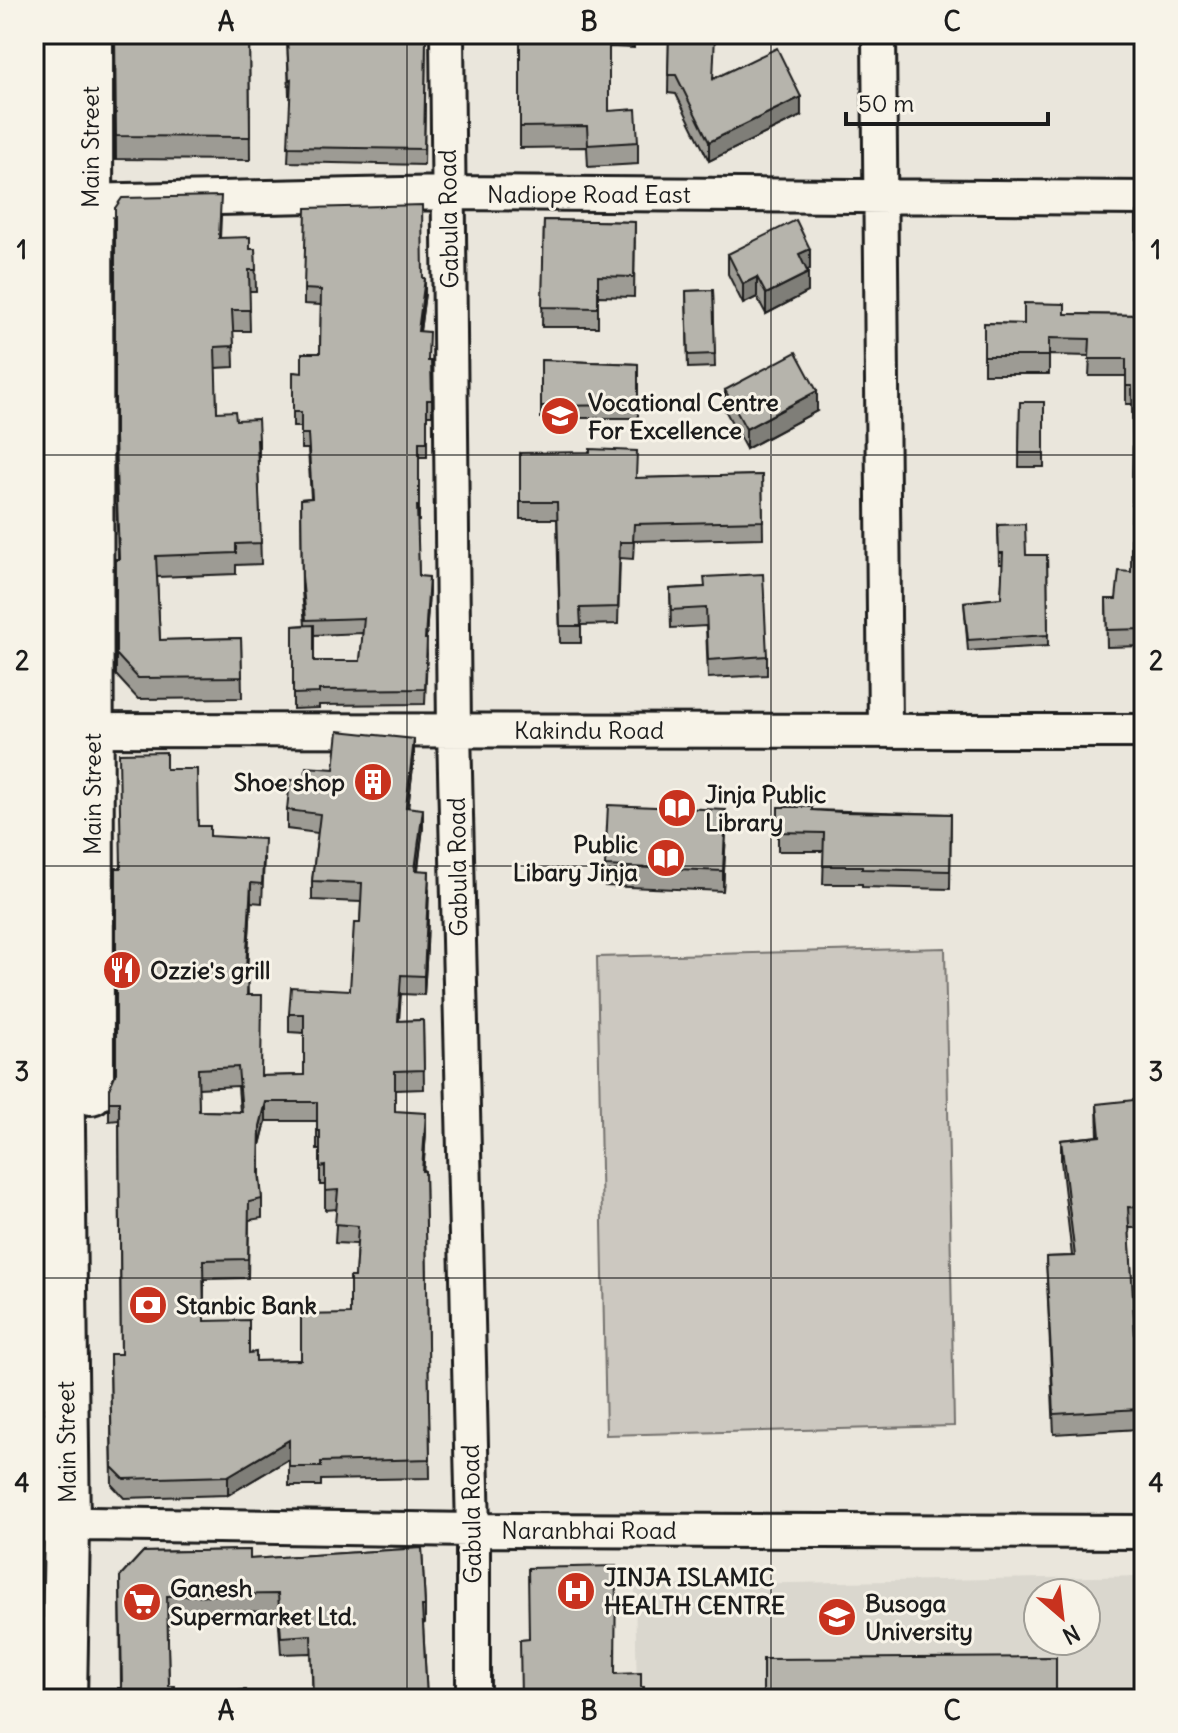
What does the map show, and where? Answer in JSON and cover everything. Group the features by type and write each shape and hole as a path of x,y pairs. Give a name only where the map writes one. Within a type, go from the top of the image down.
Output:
{"street":[{"name":"Main Street","path":"58,34 64,1699"},
{"name":"Main Street","path":"60,202 90,34"},
{"name":"Gabula Road","path":"447,34 454,730 473,1530 473,1699"},
{"path":"879,34 885,730"},
{"name":"Nadiope Road East","path":"60,202 448,193 1144,198"},
{"name":"Kakindu Road","path":"61,730 1144,731"},
{"name":"Main Street","path":"64,1526 91,1699"},
{"name":"Naranbhai Road","path":"64,1526 1144,1532"}],"shaded area":[{"path":"945,948 954,1426 606,1435 597,957"},
{"name":"Busoga University","path":"1144,1576 1144,1699 637,1699 635,1586 1022,1578 1022,1657 1102,1657 1102,1577 1093,1577"}],"building":[{"path":"115,34 249,34 250,137 116,136"},
{"path":"423,34 426,38 424,149 288,147 291,79 287,36"},
{"path":"520,34 609,34 609,111 636,109 638,142 588,145 587,126 520,127"},
{"path":"669,34 715,35 713,79 777,48 801,97 709,142 676,75 668,75"},
{"path":"221,196 219,238 250,237 250,249 255,249 256,270 249,270 250,310 232,310 234,346 215,347 217,412 235,411 236,420 258,419 261,543 236,544 236,553 156,556 160,640 241,638 242,677 138,678 116,654 116,559 119,559 115,438 115,208 122,198"},
{"path":"422,205 425,278 418,331 429,332 432,400 427,400 427,442 419,442 417,506 419,576 429,577 425,689 319,690 319,693 293,694 293,626 314,625 314,661 360,661 364,618 306,620 301,499 312,498 308,434 301,434 301,412 293,412 293,372 302,373 302,353 320,353 321,290 304,289 306,208"},
{"path":"1136,212 1144,212 1144,247 1136,247"},
{"path":"544,220 635,222 634,277 598,276 598,308 542,307"},
{"path":"796,220 810,249 799,254 808,273 766,294 757,277 743,284 728,254"},
{"path":"713,290 715,354 688,355 686,291"},
{"path":"1024,303 1065,304 1065,314 1144,315 1144,629 1107,630 1106,599 1116,599 1119,571 1131,572 1132,386 1126,386 1126,359 1089,359 1090,339 1049,338 1049,356 984,356 984,323 1024,324"},
{"path":"796,352 817,391 746,429 725,390"},
{"path":"541,360 638,364 638,405 541,406"},
{"path":"1020,402 1044,402 1044,453 1019,453"},
{"path":"590,449 637,451 636,478 762,475 763,521 634,524 633,542 620,542 618,607 580,608 581,626 560,626 557,502 520,502 520,453 590,452"},
{"path":"1025,524 1026,555 1047,555 1048,635 968,640 964,602 1001,598 1003,553 999,553 998,525"},
{"path":"763,574 767,656 708,660 706,608 671,610 670,589 705,587 704,577"},
{"path":"338,731 414,739 406,807 423,809 415,870 429,871 424,976 401,975 398,1021 423,1020 424,1070 395,1071 395,1111 426,1113 422,1171 425,1171 430,1459 321,1462 321,1467 289,1467 289,1440 228,1476 124,1479 112,1467 110,1354 121,1354 119,1102 109,1102 109,1089 116,1073 116,868 121,868 119,753 166,752 166,769 197,769 198,826 210,826 210,836 264,839 262,884 251,883 246,969 247,995 262,995 261,1076 304,1075 304,1014 289,1014 291,987 350,990 354,923 360,923 362,883 312,881 320,814 287,810 290,780 305,782 306,767 334,769","holes":["238,1067 242,1112 199,1111 198,1069","266,1102 317,1102 320,1167 325,1166 325,1191 338,1190 335,1224 358,1226 355,1277 350,1277 350,1314 301,1315 301,1360 256,1361 256,1352 249,1353 249,1320 204,1321 203,1260 248,1259 249,1202 262,1199 260,1126"]},
{"name":"Public Libary Jinja","path":"608,805 726,810 723,871 605,866"},
{"path":"778,807 812,807 812,810 842,812 951,814 950,871 823,866 824,833 778,832"},
{"path":"35,987 38,1203 34,1203"},
{"path":"1143,1099 1144,1208 1128,1207 1139,1409 1054,1414 1046,1257 1075,1256 1061,1140 1100,1136 1097,1104"},
{"path":"34,1360 40,1360 42,1477 34,1482"},
{"path":"422,1548 427,1699 313,1699 311,1635 281,1637 278,1594 167,1596 169,1686 175,1686 175,1698 246,1690 247,1693 269,1695 269,1699 118,1699 118,1688 122,1688 120,1577 143,1552 250,1550 250,1559"},
{"path":"616,1566 615,1674 641,1673 644,1699 521,1699 520,1640 529,1639 528,1568"},
{"path":"1056,1657 1056,1699 763,1699 763,1659"}],"place":[{"name":"Vocational Centre For Excellence","path":"560,416"},
{"name":"Shoe shop","path":"373,782"},
{"name":"Jinja Public Library","path":"677,808"},
{"name":"Public Libary Jinja","path":"666,858"},
{"name":"Ozzie's grill","path":"122,970"},
{"name":"Stanbic Bank","path":"148,1305"},
{"name":"JINJA ISLAMIC HEALTH CENTRE","path":"576,1591"},
{"name":"Ganesh Supermarket Ltd.","path":"142,1602"},
{"name":"Busoga University","path":"837,1617"}]}
